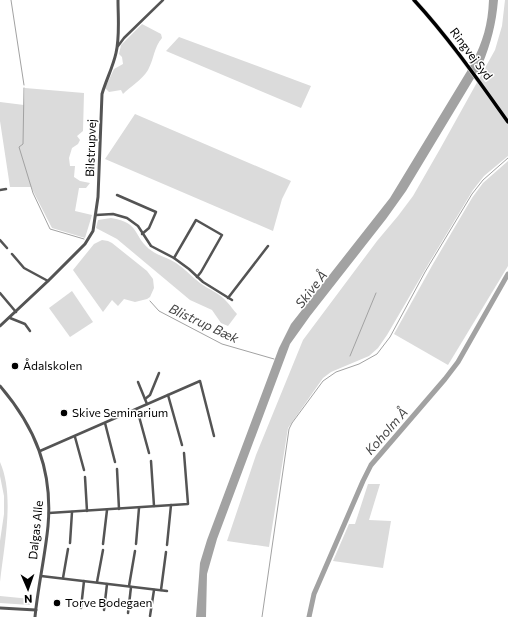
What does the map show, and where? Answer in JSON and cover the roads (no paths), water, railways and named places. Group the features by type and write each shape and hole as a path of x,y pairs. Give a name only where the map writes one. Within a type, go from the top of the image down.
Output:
{"main road":[{"name":"Ringvej Syd","path":"414,0 431,18 460,55 508,122"}],"street":[{"name":"Bilstrupvej","path":"0,326 87,242 93,232 99,190 102,94 113,67 118,46 118,0"},
{"path":"118,46 124,38 163,0"},
{"path":"0,190 6,189"},
{"path":"118,195 156,212 149,228 142,234"},
{"path":"96,215 113,214 127,218 138,226 151,246 174,258 197,277 232,300"},
{"path":"174,258 196,220 222,235 197,277"},
{"path":"0,240 7,248"},
{"path":"228,298 268,246"},
{"path":"12,254 24,268 48,281"},
{"path":"0,293 16,312"},
{"path":"10,318 25,324 30,331"},
{"path":"145,399 150,395 159,372"},
{"path":"40,451 75,437 200,381 214,436"},
{"path":"138,382 147,404"},
{"name":"Dalgas Alle","path":"0,386 23,416 40,451 47,482 49,513 48,526 35,617"},
{"path":"168,395 182,445"},
{"path":"137,409 149,453"},
{"path":"105,423 115,462"},
{"path":"75,437 84,470"},
{"path":"49,513 188,504 184,453"},
{"path":"150,461 154,506"},
{"path":"117,469 119,509"},
{"path":"85,477 87,511"},
{"path":"167,545 171,505"},
{"path":"136,544 138,508"},
{"path":"103,544 107,510"},
{"path":"70,543 72,512"},
{"path":"64,578 68,549"},
{"path":"96,582 102,550"},
{"path":"128,613 135,551"},
{"path":"161,590 166,552"},
{"path":"40,576 167,591"},
{"path":"81,608 84,581"},
{"path":"104,610 107,584"},
{"path":"150,616 154,590"},
{"path":"0,608 36,610"}],"waterway":[{"name":"Blistrup Bæk","path":"11,0 24,85"},
{"name":"Blistrup Bæk","path":"24,88 23,144 19,147 33,193 50,229 84,239"},
{"path":"262,617 289,429 292,423 323,381 336,372 359,364 377,354 390,337 425,272 472,194 483,180 508,158"},
{"name":"Koholm Å","path":"309,617 314,594 371,465 458,362 508,274"},
{"path":"350,356 376,293"},
{"name":"Blistrup Bæk","path":"150,301 159,311 222,344 274,359"}],"place":[{"name":"Ådalskolen","path":"15,366"},
{"name":"Skive Seminarium","path":"64,413"},
{"name":"Torve Bodegaen","path":"57,603"}],"water label":[{"name":"Skive Å","path":"311,289"}]}
